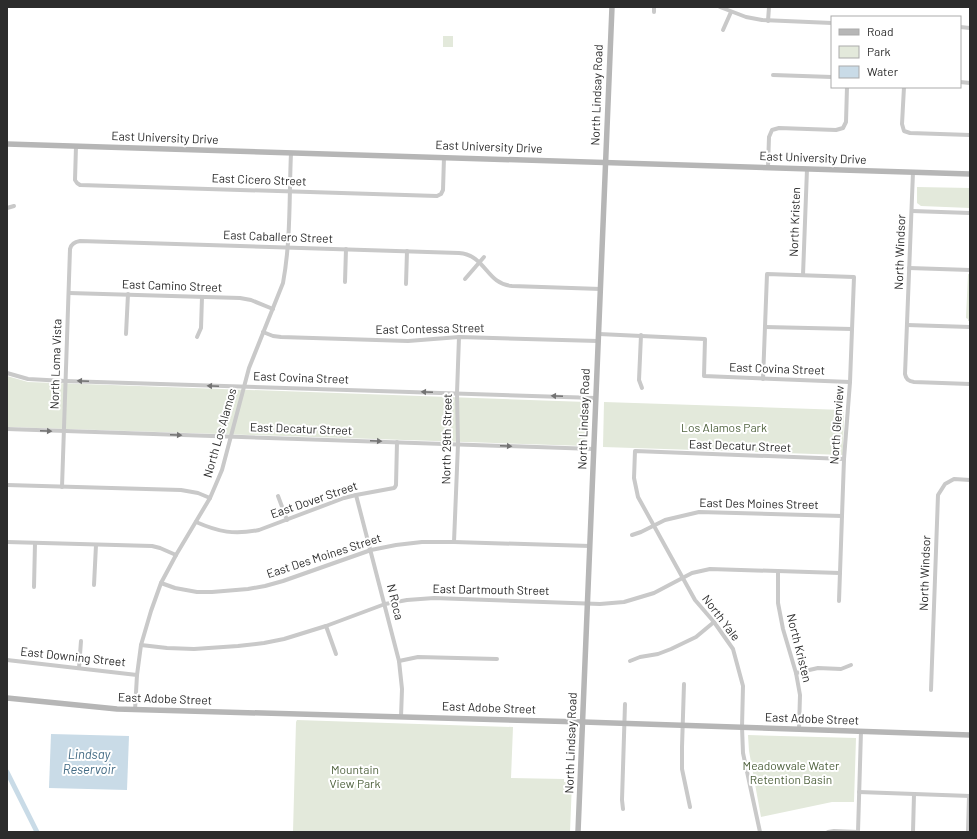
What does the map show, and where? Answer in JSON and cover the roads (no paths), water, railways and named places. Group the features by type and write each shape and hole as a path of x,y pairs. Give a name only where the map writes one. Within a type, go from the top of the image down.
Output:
{"main road":[{"name":"North Lindsay Road","path":"578,832 612,7"},
{"name":"East University Drive","path":"7,144 970,174"},
{"name":"East Adobe Street","path":"7,698 135,710 583,722 970,735"}],"street":[{"path":"720,7 730,12 768,21 831,23"},
{"path":"768,21 769,7"},
{"path":"723,30 730,12"},
{"path":"773,75 831,77"},
{"path":"768,167 769,137 772,130 779,128 836,130 843,128 846,122 847,88"},
{"path":"904,88 902,124 904,131 910,133 970,135"},
{"name":"East Cicero Street","path":"76,146 74,178 80,185 434,196 441,194 443,188 444,157"},
{"name":"North Los Alamos","path":"135,710 137,675 141,645 151,610 161,583 210,498 222,470 232,437 249,368 283,283 287,248 291,153"},
{"name":"North Kristen","path":"803,275 807,169"},
{"name":"North Windsor","path":"913,172 905,374 907,380 914,382 970,384"},
{"path":"7,208 14,206"},
{"path":"912,211 970,212"},
{"name":"East Caballero Street","path":"73,243 80,241 464,253 472,256 480,262 496,280 502,284 600,289"},
{"name":"North Loma Vista","path":"62,487 70,249 73,243"},
{"path":"345,282 346,249"},
{"path":"406,284 407,251"},
{"path":"466,279 484,257"},
{"path":"909,268 970,270"},
{"path":"763,379 767,274 803,275"},
{"name":"North Glenview","path":"803,275 854,277 850,382 844,459 839,601"},
{"name":"East Camino Street","path":"69,293 202,296 245,299 273,309"},
{"path":"126,334 128,294"},
{"path":"196,337 201,328 202,296"},
{"path":"907,325 970,327"},
{"path":"765,326 852,329"},
{"name":"East Contessa Street","path":"263,332 281,337 400,341 459,337 598,341"},
{"path":"599,334 641,335 639,380 642,388"},
{"name":"East Covina Street","path":"641,335 705,339 704,376 850,382"},
{"name":"North 29th Street","path":"454,542 458,444 457,393 459,337"},
{"name":"East Covina Street","path":"7,373 28,379 65,381 596,398"},
{"name":"East Decatur Street","path":"7,429 594,449"},
{"name":"East Dover Street","path":"196,522 212,529 222,531 239,533 259,530 330,503 356,495 392,489 395,487 396,482 397,442"},
{"name":"East Decatur Street","path":"635,452 844,459"},
{"name":"North Yale","path":"635,452 634,478 638,497 695,600 714,622 733,649 743,686 743,746 760,832"},
{"name":"North Windsor","path":"931,690 938,495 945,484 954,479 970,480"},
{"path":"7,485 181,490 198,493 210,498"},
{"name":"N Roca","path":"356,495 399,662 402,688 401,717"},
{"path":"278,496 287,520"},
{"name":"East Des Moines Street","path":"632,535 638,534 665,520 699,512 842,516"},
{"path":"7,542 152,546 176,555"},
{"name":"East Des Moines Street","path":"161,583 175,588 197,592 248,589 283,581 371,550 422,542 590,546"},
{"path":"34,587 35,543"},
{"path":"94,585 96,545"},
{"name":"East Dartmouth Street","path":"141,645 194,649 264,643 284,639 326,626 385,604 407,600 434,598 600,604 624,602 654,593 692,573 710,569 840,573"},
{"name":"North Kristen","path":"778,572 778,603 783,629 796,672 800,695 799,729"},
{"path":"630,661 671,649 696,637 714,622"},
{"path":"326,626 336,654"},
{"path":"79,668 81,641"},
{"path":"399,662 418,657 496,659"},
{"name":"East Downing Street","path":"7,660 137,675"},
{"path":"796,672 818,668 841,669 851,665"},
{"path":"684,684 682,770 690,807"},
{"path":"623,809 625,704"},
{"path":"828,832 858,832 861,731"},
{"path":"859,792 970,796 968,832"},
{"path":"913,832 914,794"}],"water":[{"name":"Lindsay Reservoir","path":"51,734 129,736 127,790 49,788"}],"waterway":[{"path":"7,772 37,832"}],"park label":[{"name":"Los Alamos Park","path":"724,428"},
{"name":"Meadowvale Water Retention Basin","path":"791,773"},
{"name":"Mountain View Park","path":"355,777"}]}
